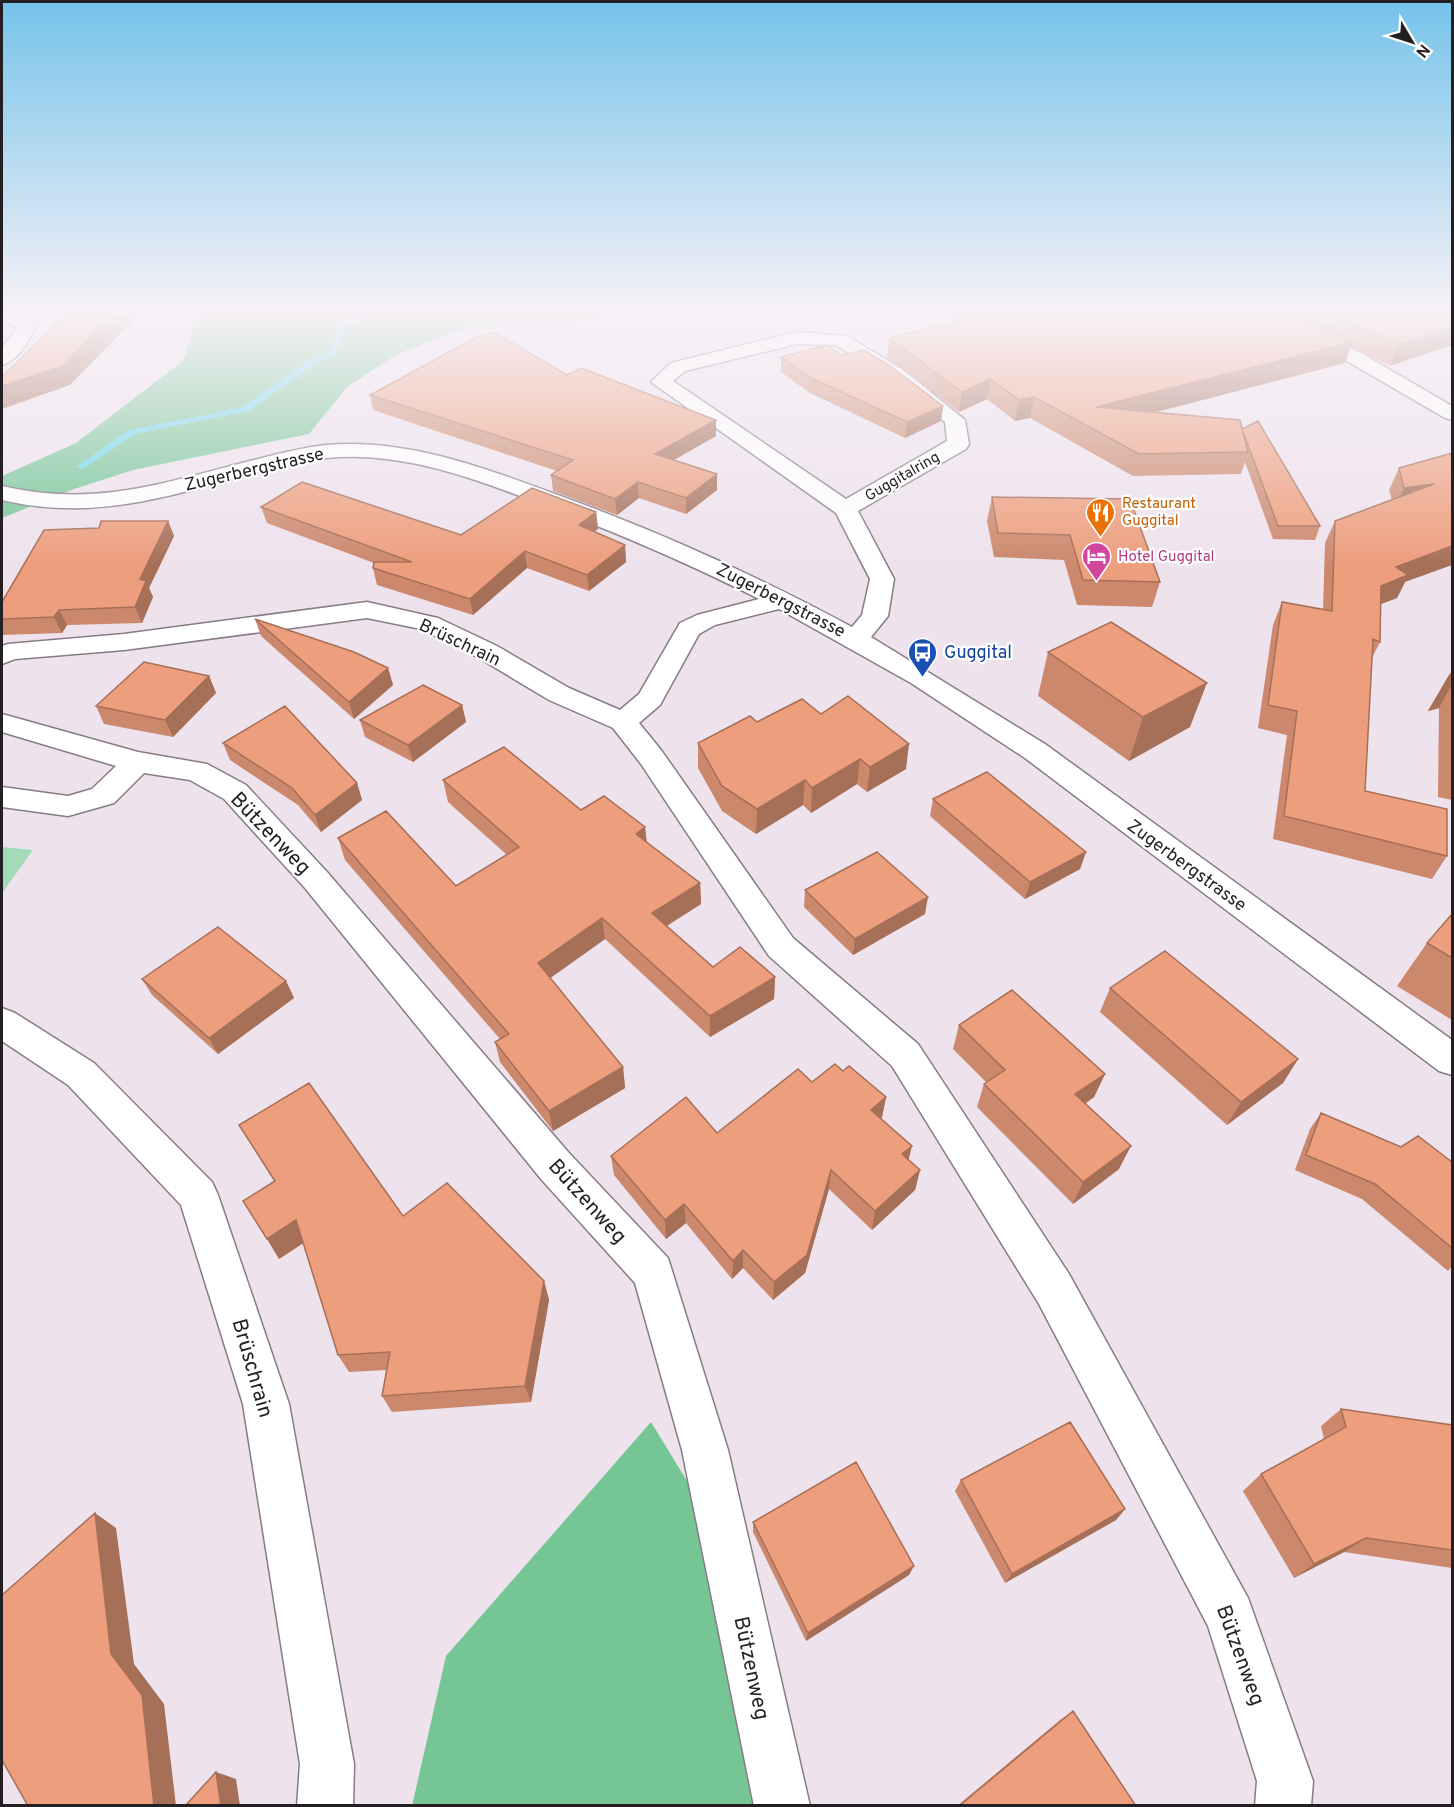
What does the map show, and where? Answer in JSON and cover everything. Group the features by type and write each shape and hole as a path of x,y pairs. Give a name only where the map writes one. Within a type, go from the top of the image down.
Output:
{"street":[{"name":"Guggitalring","path":"682,397 846,509 882,579 875,616 856,638"},
{"name":"Guggitalring","path":"846,509 958,444 955,420 926,397"},
{"path":"1423,397 1452,414"},
{"name":"Zugerbergstrasse","path":"2,493 24,500 50,504 90,503 175,488 301,456 330,452 392,452 457,468 582,511 677,549 784,600 856,638 966,703 1035,751 1452,1060"},
{"path":"623,722 650,699 689,629 706,620 784,600"},
{"name":"Brüschrain","path":"2,656 8,652 124,642 367,610 429,623 488,652 559,694 623,722"},
{"name":"Bützenweg","path":"623,722 651,757 782,947 905,1055 1054,1289 1230,1616 1285,1781 1283,1806"},
{"path":"2,723 137,762 103,796 68,806 2,797"},
{"name":"Bützenweg","path":"137,762 197,771 235,792 316,880 555,1166 653,1272 705,1450 782,1806"},
{"name":"Brüschrain","path":"2,1023 81,1074 198,1195 266,1404 327,1764 325,1806"}],"green space":[{"path":"135,397 339,397 309,434 133,470 71,490 2,518 2,476 76,443"},
{"path":"2,847 33,850 2,893"},
{"path":"651,1422 742,1571 776,1805 412,1806 446,1656"}],"building":[{"path":"377,397 657,397 716,420 655,454 717,474 686,498 638,482 615,499 551,475 573,460"},
{"path":"853,397 932,397 943,406 907,422"},
{"path":"1015,397 1032,397 1019,400"},
{"path":"1035,397 1134,397 1096,407 1240,420 1248,452 1139,454"},
{"path":"1258,421 1320,526 1278,526 1242,429"},
{"path":"1452,453 1452,546 1396,567 1408,575 1381,586 1380,642 1373,639 1365,791 1447,809 1447,856 1284,816 1297,711 1268,705 1282,602 1332,611 1335,521 1434,484 1404,488 1399,468"},
{"path":"302,482 461,535 532,488 596,512 579,525 625,545 587,575 525,551 470,599 373,568 374,562 412,562 261,507"},
{"path":"992,497 1130,499 1160,582 1083,580 1070,535 998,533"},
{"path":"101,521 168,521 140,579 146,581 135,607 59,610 54,617 2,619 2,602 44,530 99,528"},
{"path":"255,619 354,652 388,668 349,702"},
{"path":"1111,622 1207,683 1143,717 1048,652"},
{"path":"144,662 209,676 165,720 96,706"},
{"path":"423,685 462,705 408,745 360,720"},
{"path":"848,696 909,744 870,767 860,759 812,788 805,780 757,809 722,786 698,743 750,716 757,722 802,699 821,714"},
{"path":"285,706 357,783 315,815 292,788 223,743"},
{"path":"504,747 581,810 604,796 645,827 636,834 700,883 652,913 713,967 740,947 775,977 710,1016 602,918 538,963 623,1067 549,1111 495,1042 509,1034 338,838 386,811 456,886 519,847 443,780"},
{"path":"987,772 1086,852 1030,882 933,799"},
{"path":"877,852 928,897 855,939 805,890"},
{"path":"1452,914 1452,958 1427,943"},
{"path":"218,927 286,981 209,1038 142,979"},
{"path":"1165,951 1298,1059 1241,1102 1110,988"},
{"path":"1012,990 1105,1074 1075,1094 1131,1146 1083,1182 984,1084 1005,1070 959,1025"},
{"path":"835,1064 843,1071 849,1066 886,1097 871,1110 912,1146 902,1154 920,1170 875,1211 831,1170 807,1255 774,1282 743,1250 733,1261 684,1204 665,1220 611,1156 686,1097 717,1133 798,1069 812,1082"},
{"path":"309,1083 403,1216 447,1183 544,1281 525,1386 382,1396 390,1352 338,1355 296,1220 267,1239 243,1201 275,1181 239,1125"},
{"path":"1321,1113 1401,1147 1418,1136 1452,1162 1452,1248 1375,1184 1306,1155"},
{"path":"1341,1409 1452,1425 1452,1550 1366,1538 1314,1564 1261,1474 1346,1427"},
{"path":"1070,1422 1125,1509 1012,1574 961,1480"},
{"path":"856,1462 914,1566 808,1633 753,1522"},
{"path":"95,1513 111,1654 142,1695 154,1806 28,1806 2,1760 2,1595"},
{"path":"1073,1711 1136,1806 959,1806"},
{"path":"216,1772 221,1806 185,1806"}],"waterway":[{"path":"80,467 132,432 246,409 262,397"}],"place":[{"name":"Restaurant Guggital","path":"1101,538"},
{"name":"Hotel Guggital","path":"1097,582"},
{"name":"Guggital","path":"923,678"}]}
